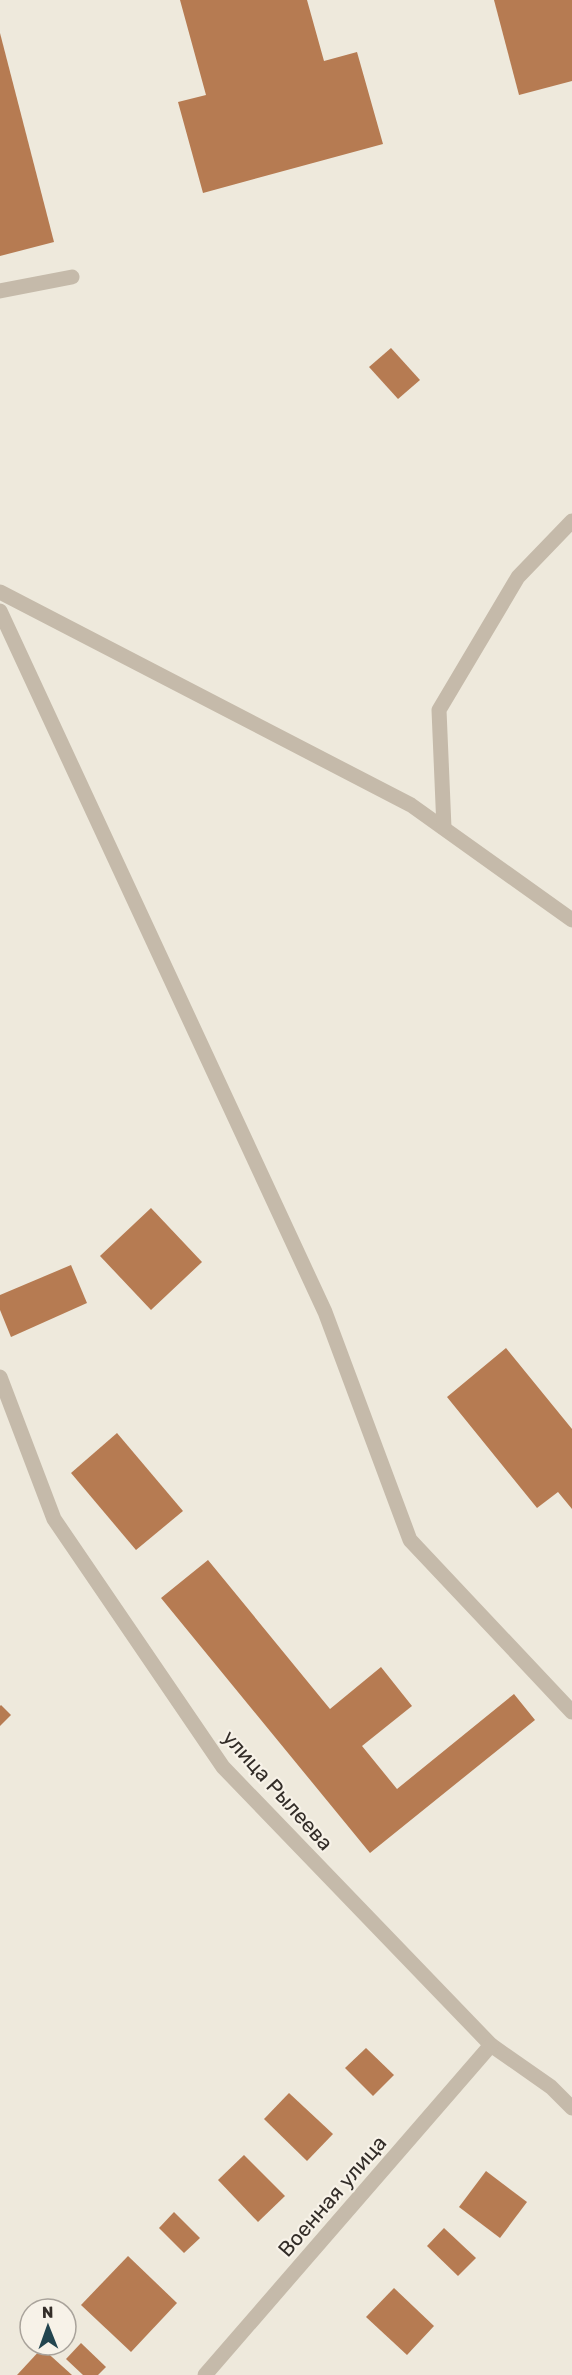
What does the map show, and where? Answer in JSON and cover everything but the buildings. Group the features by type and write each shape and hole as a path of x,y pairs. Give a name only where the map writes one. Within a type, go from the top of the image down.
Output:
{"street":[{"path":"0,291 72,277"},
{"path":"444,828 439,710 518,577 572,521"},
{"path":"0,592 411,805 572,920"},
{"path":"0,611 325,1312 410,1540 572,1712"},
{"name":"улица Рылеева","path":"0,1377 54,1519 222,1767 491,2045 551,2087 572,2108"},
{"name":"Военная улица","path":"205,2375 491,2045"}]}
